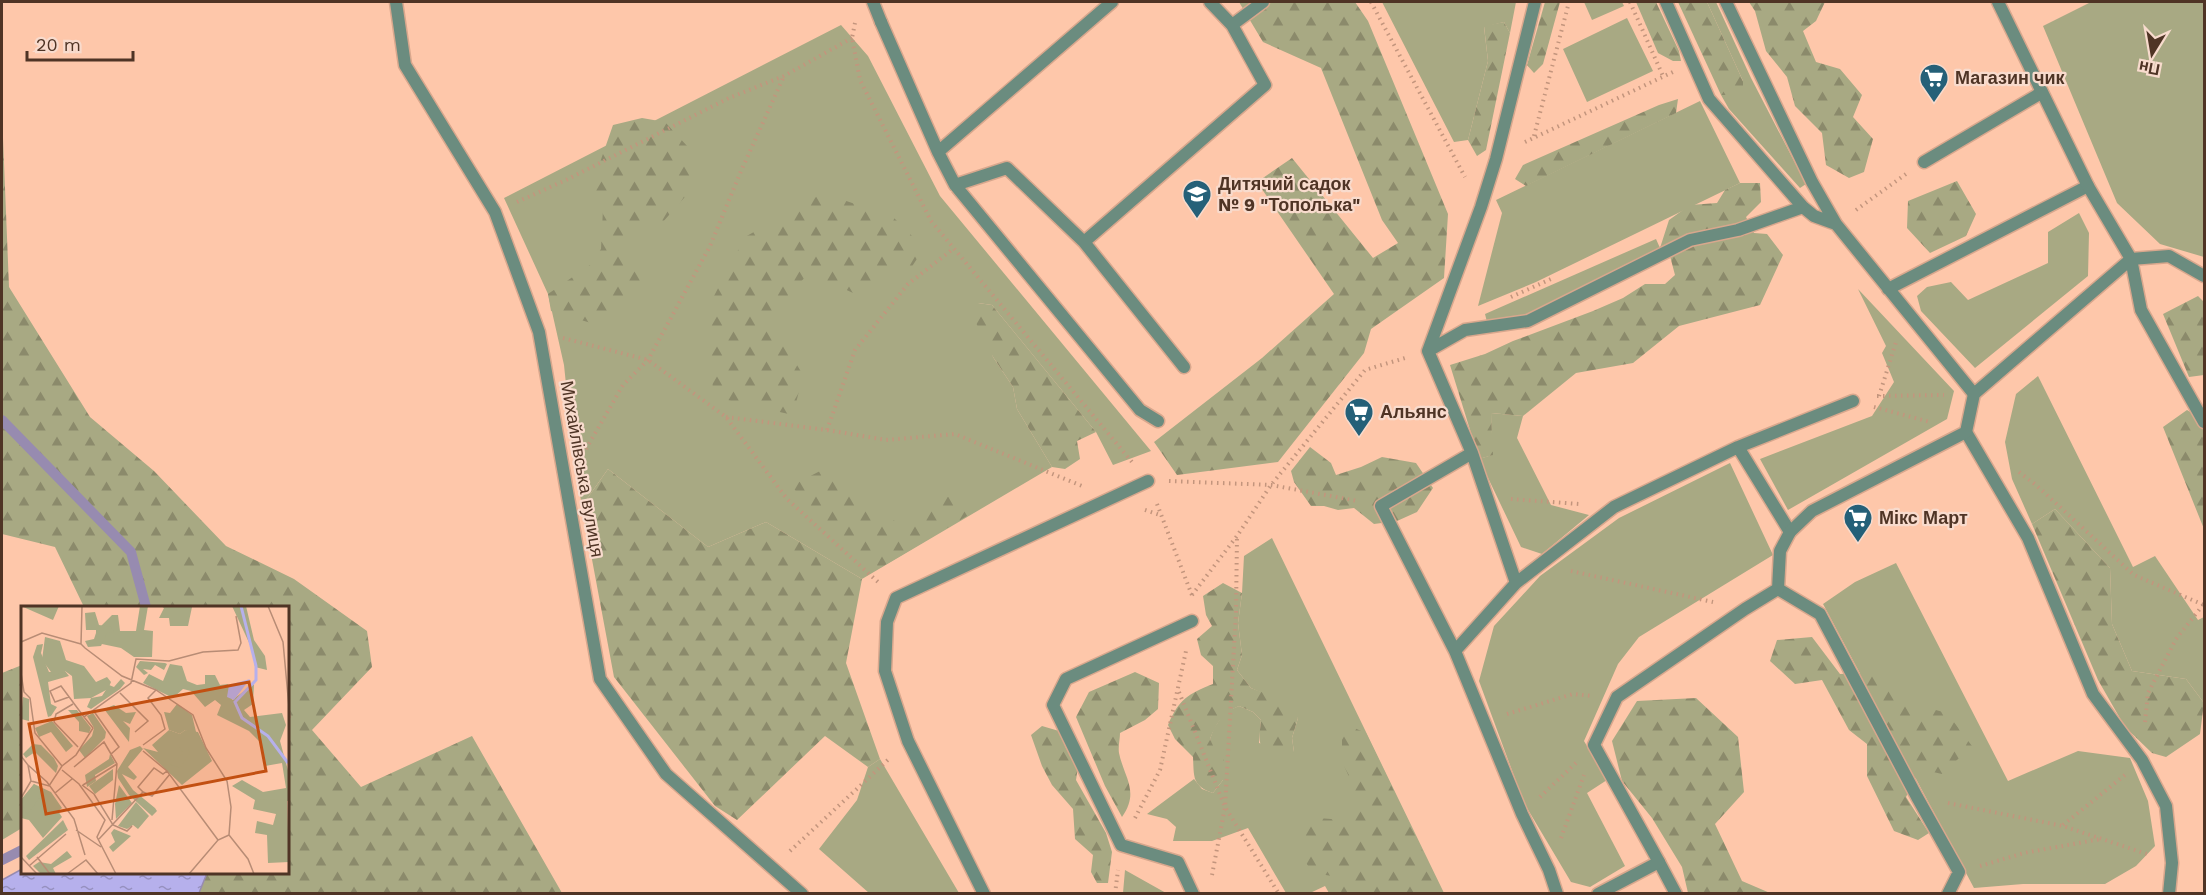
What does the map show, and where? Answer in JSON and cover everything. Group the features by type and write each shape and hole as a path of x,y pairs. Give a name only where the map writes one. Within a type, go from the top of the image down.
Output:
{"street":[{"name":"Михайлівська вулиця","path":"396,2 405,65 495,212 539,332 600,679 666,774 802,894"},
{"path":"873,2 938,152 955,185 1140,410 1158,421"},
{"path":"938,152 1112,2"},
{"path":"1084,242 1265,85 1232,25 1210,2"},
{"path":"1232,25 1263,2"},
{"path":"1516,583 1472,453 1428,351 1481,207 1496,159 1536,2"},
{"path":"1666,2 1709,99 1803,207 1814,216 1836,224"},
{"path":"1726,2 1812,182 1836,224 1974,394"},
{"path":"1998,2 2088,186 2131,259 2141,310 2205,422"},
{"path":"1924,162 2041,93"},
{"path":"955,185 1007,168 1084,242 1184,367"},
{"path":"1888,290 2088,186"},
{"path":"1428,351 1465,330 1528,321 1690,240 1738,230 1803,207"},
{"path":"2169,894 2172,863 2166,806 2142,760 2093,694 2028,538 1966,432 1974,394 2131,259 2169,256 2205,276"},
{"path":"1455,651 1516,583 1614,507 1738,447 1853,401"},
{"path":"1778,589 1780,552 1790,532 1812,511 1966,432"},
{"path":"1738,447 1790,532"},
{"path":"1472,453 1381,506 1455,651 1522,814 1549,870 1557,894"},
{"path":"984,894 908,741 885,671 887,622 896,598 1148,481"},
{"path":"1676,894 1594,746 1617,697 1778,589"},
{"path":"1778,589 1820,614 1959,872 1948,894"},
{"path":"1192,621 1066,679 1053,705 1121,845 1178,862 1193,894"},
{"path":"1598,894 1659,862"}],"path":[{"path":"1371,2 1481,207"},
{"path":"1534,136 1569,2"},
{"path":"1630,2 1663,76"},
{"path":"855,20 852,38 860,80 931,221 1148,481 1197,606 1160,770 1121,845 1114,894"},
{"path":"495,212 566,180 729,98 784,75 852,38"},
{"path":"1496,159 1534,136 1693,63"},
{"path":"566,484 623,385 648,360 710,246 784,75"},
{"path":"1836,224 1924,162"},
{"path":"827,430 855,350 908,284 953,249"},
{"path":"1879,396 1906,312"},
{"path":"539,332 648,360 726,417 787,499 896,598"},
{"path":"1192,596 1237,536 1271,485 1365,370 1428,351"},
{"path":"1853,401 1879,396 1974,394"},
{"path":"1853,401 1966,432"},
{"path":"726,417 886,440 956,434 1161,516"},
{"path":"2010,465 2037,485 2134,575 2204,604"},
{"path":"1148,481 1271,485 1381,506"},
{"path":"1487,497 1614,507"},
{"path":"1211,883 1225,807 1236,612 1237,536"},
{"path":"1540,564 1745,609"},
{"path":"1178,691 1225,807 1279,894"},
{"path":"1484,721 1572,694 1617,697"},
{"path":"772,868 908,741"},
{"path":"1522,814 1594,746"},
{"path":"1549,870 1594,746"},
{"path":"1917,797 2063,826 2172,863"},
{"path":"1959,872 2024,853 2102,839"}],"green space":[{"path":"1239,2 1355,2 1368,21 1448,214 1444,278 1371,329 1364,353 1278,462 1177,475 1154,442 1262,358 1334,294 1257,182 1292,158 1373,258 1398,243 1382,220 1321,68 1263,42"},
{"path":"1382,2 1516,2 1510,33 1504,22 1484,27 1488,61 1468,140 1454,142"},
{"path":"1545,2 1560,2 1543,64 1534,73 1527,65"},
{"path":"1584,2 1622,2 1624,6 1592,20"},
{"path":"1636,2 1656,2 1679,51 1681,61 1673,61 1658,53"},
{"path":"1678,2 1707,2 1743,81 1743,95 1721,95"},
{"path":"1707,2 1716,2 1751,78 1806,184 1800,188 1729,109 1721,95 1743,95 1743,81"},
{"path":"1749,2 1825,2 1816,21 1803,31 1816,62 1840,69 1862,95 1853,117 1873,139 1864,172 1849,178 1826,165 1822,133 1795,106 1787,77 1766,51 1755,11"},
{"path":"2089,2 2204,2 2204,257 2160,244 2117,203 2043,26"},
{"path":"1627,18 1653,71 1587,102 1563,49"},
{"path":"1504,22 1510,33 1486,150 1477,156 1468,140 1488,61 1484,26"},
{"path":"841,25 868,56 940,196 1151,451 1113,465 1096,432 992,305 978,303 993,357 1013,387 1017,409 1052,467 862,579 766,522 708,547 608,469 582,506 574,462 564,365 548,294 504,198"},
{"path":"1678,99 1676,113 1526,186 1515,179 1523,165 1659,105"},
{"path":"1700,101 1740,183 1536,282 1478,306 1502,213 1496,200"},
{"path":"2,113 9,287 90,417 154,471 226,546 294,579 367,631 372,667 312,730 361,787 472,736 562,893 199,893 190,874 290,874 290,606 84,606 55,547 2,534"},
{"path":"642,118 665,122 688,147 691,190 662,223 636,229 625,250 644,272 646,288 628,297 614,321 591,323 551,311 548,294 590,265 601,249 603,209 593,191 596,174 613,125"},
{"path":"1957,181 1976,214 1966,236 1930,253 1907,228 1908,201"},
{"path":"1740,183 1760,183 1761,202 1746,217 1754,233 1767,234 1783,255 1760,305 1679,326 1633,363 1576,373 1523,416 1491,413 1493,455 1479,459 1450,365 1485,354 1593,311 1623,298 1645,284 1665,284 1675,275 1670,256 1660,248 1669,220 1690,205 1717,203 1725,190"},
{"path":"823,193 893,217 924,248 911,268 898,266 862,297 809,273 768,317 803,375 793,415 714,397 704,315 745,237"},
{"path":"2079,213 2089,233 2088,276 1975,368 1921,311 1917,296 1927,287 1951,282 1968,300 2048,263 2048,232"},
{"path":"1656,239 1660,248 1523,316 1487,322 1485,314"},
{"path":"1858,289 1954,391 1947,419 1788,510 1760,459 1872,416 1894,382 1882,353 1886,346"},
{"path":"2198,296 2204,302 2204,375 2189,377 2163,314"},
{"path":"978,303 992,305 1096,432 1077,441 1080,459 1065,469 1052,467 1017,409 1013,387 993,357 972,315"},
{"path":"2038,376 2133,567 2155,556 2198,620 2204,617 2204,703 2186,679 2132,671 2112,624 2110,568 2055,509 2032,524 2012,479 2005,442 2016,394"},
{"path":"2187,410 2204,420 2204,529 2163,427"},
{"path":"1491,413 1523,416 1517,438 1551,505 1589,515 1542,554 1521,547 1479,459 1492,455"},
{"path":"1310,447 1331,463 1336,475 1382,457 1416,463 1433,488 1417,512 1397,521 1374,524 1354,508 1338,510 1324,506 1311,506 1294,482 1291,471"},
{"path":"1730,463 1773,555 1639,637 1618,664 1584,741 1607,780 1587,793 1625,866 1590,887 1571,882 1524,803 1479,681 1494,626 1540,576 1619,518"},
{"path":"608,469 708,547 766,522 862,579 846,663 880,759 868,767 825,736 737,820 715,806 614,677 582,506"},
{"path":"822,470 899,524 947,497 968,497 972,513 880,568 819,515 791,486"},
{"path":"2055,509 2110,568 2112,624 2132,671 2186,679 2204,703 2200,734 2166,757 2152,753 2125,727 2098,680 2032,524"},
{"path":"1272,538 1444,893 1329,893 1325,886 1310,893 1286,893 1248,828 1212,841 1173,841 1176,827 1167,819 1147,814 1194,779 1202,789 1213,793 1223,780 1210,739 1214,728 1225,712 1239,706 1253,712 1261,720 1259,743 1294,752 1292,738 1298,718 1251,688 1237,670 1242,655 1238,623 1244,556"},
{"path":"1896,563 2008,781 2078,751 2130,758 2148,801 2155,846 2136,866 2105,884 2023,884 1974,888 1823,604 1855,582"},
{"path":"1223,583 1242,593 1238,623 1242,655 1237,670 1251,688 1290,703 1298,718 1292,738 1294,752 1277,759 1262,748 1260,744 1261,720 1253,712 1239,706 1224,715 1210,739 1215,750 1224,756 1223,780 1213,793 1201,787 1195,780 1193,757 1175,739 1168,725 1185,698 1213,684 1213,666 1201,655 1197,639 1212,626 1206,615 1203,596"},
{"path":"1812,637 1840,674 1880,672 1913,704 1947,713 1972,746 1942,774 1920,769 1906,797 1929,833 1918,840 1894,831 1867,776 1867,744 1849,730 1822,680 1795,684 1770,661 1777,640"},
{"path":"21,665 21,829 2,840 2,673"},
{"path":"1135,672 1159,683 1158,709 1145,720 1120,733 1119,753 1130,792 1130,800 1122,817 1105,786 1076,717 1089,692"},
{"path":"1696,698 1738,737 1744,792 1715,824 1742,881 1770,893 1688,893 1682,867 1652,818 1622,781 1612,741 1637,701"},
{"path":"1345,724 1366,733 1440,887 1435,893 1406,893 1396,886 1384,893 1342,893 1332,876 1313,873 1300,854 1305,817 1346,823 1353,812 1354,788 1342,761 1342,736"},
{"path":"1042,726 1059,731 1078,767 1076,780 1106,833 1112,852 1108,883 1097,883 1091,872 1093,855 1075,839 1073,809 1052,785 1042,766 1031,735"},
{"path":"880,759 959,893 869,893 819,849 857,800 868,767"},
{"path":"1125,870 1166,893 1123,893"}],"water":[{"path":"21,870 21,874 207,874 199,893 2,893 2,880"}],"waterway":[{"path":"2,420 131,552 146,606"},
{"path":"2,860 21,850"}],"place":[{"name":"Магазин чик","path":"1934,104"},
{"name":"Дитячий садок № 9 \"Тополька\"","path":"1197,220"},
{"name":"Альянс","path":"1359,438"},
{"name":"Мікс Март","path":"1858,544"}]}
